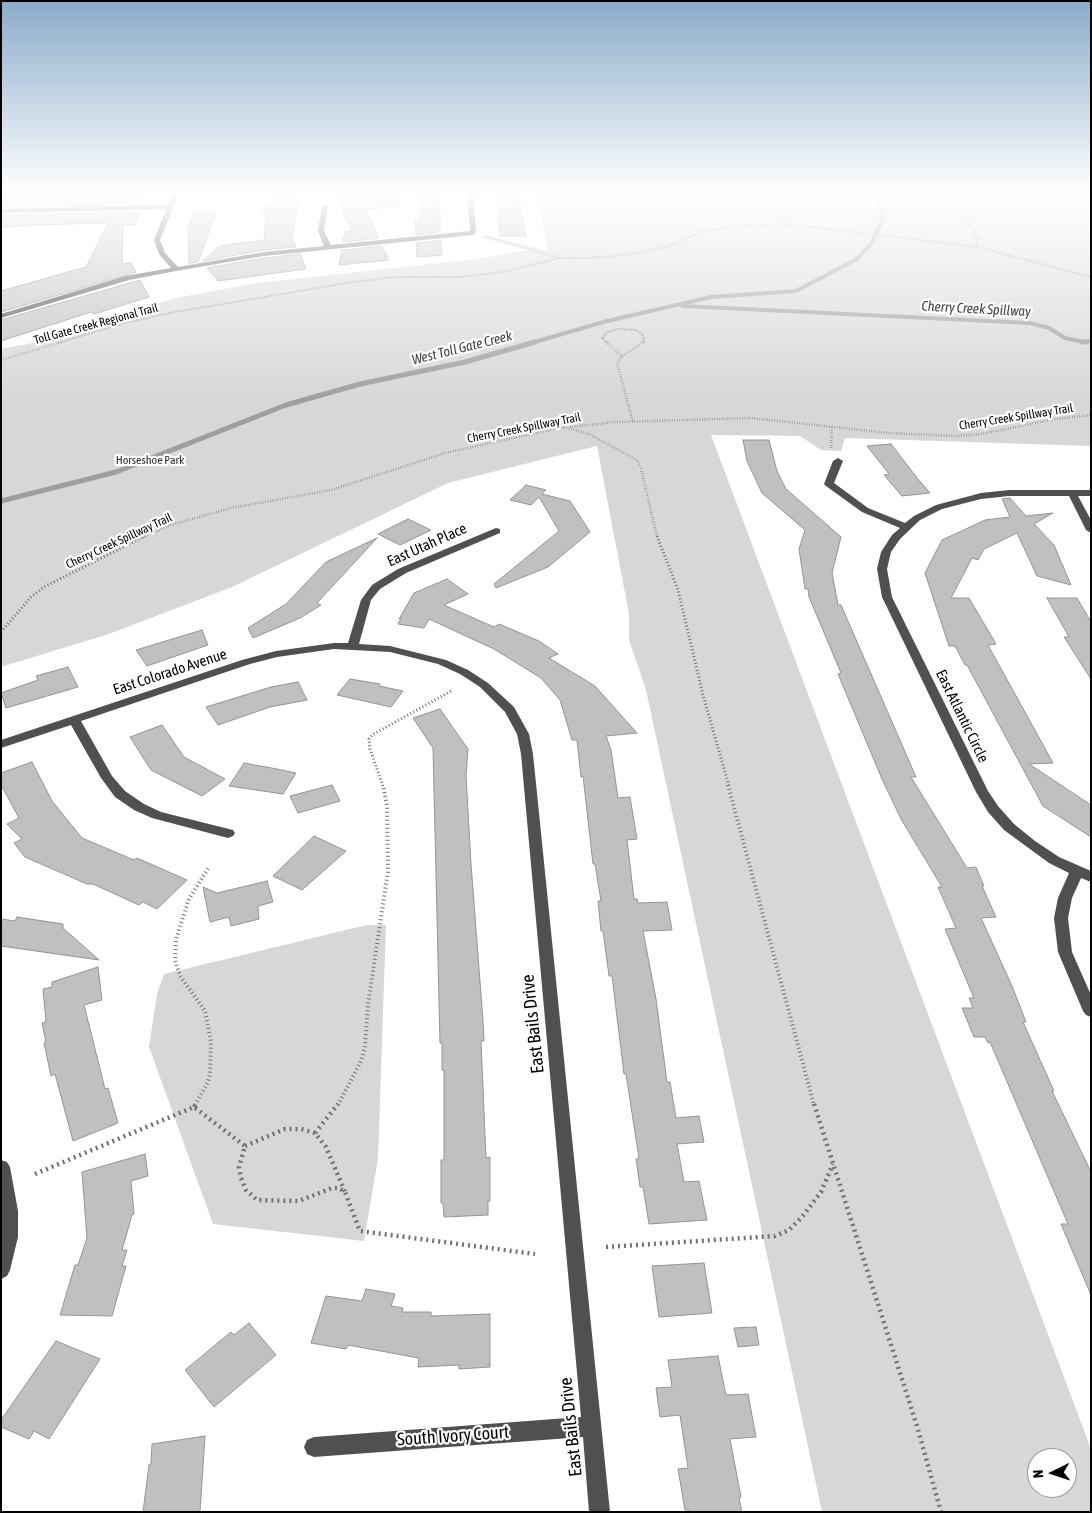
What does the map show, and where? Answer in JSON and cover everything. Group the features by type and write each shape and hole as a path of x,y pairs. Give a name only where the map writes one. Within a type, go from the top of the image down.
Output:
{"street":[{"path":"169,262 176,269"},
{"path":"1,316 128,278 219,262"},
{"path":"838,461 829,484 865,510 905,527"},
{"name":"East Atlantic Circle","path":"1084,874 1038,849 1009,827 993,809 982,792 887,597 882,569 886,552 905,527 917,518 939,507 981,496 1028,492 1091,493"},
{"path":"1072,493 1091,530"},
{"name":"East Utah Place","path":"353,646 366,600 376,587 402,571 496,531"},
{"name":"East Colorado Avenue","path":"1,744 276,654 305,649 353,646"},
{"name":"East Bails Drive","path":"353,646 390,649 417,654 464,672 495,694 510,710 522,734 528,763 600,1512"},
{"path":"74,720 107,778 120,794 139,807 157,815 228,833"},
{"path":"1084,874 1065,898 1061,918 1065,952 1091,1011"},
{"path":"1,1167 10,1211 9,1236 1,1270"},
{"name":"South Ivory Court","path":"314,1447 591,1426"}],"path":[{"name":"Toll Gate Creek Regional Trail","path":"1,360 124,323 179,311 353,282 393,277 446,278 479,276 547,262"},
{"name":"Toll Gate Creek Regional Trail","path":"1033,262 1091,277"},
{"path":"622,356 602,338 607,332 618,329 636,330 643,335 644,342 622,356 617,363 633,422"},
{"name":"Cherry Creek Spillway Trail","path":"1,632 31,597 44,587 123,547 171,526 231,508 331,490 445,453 564,427 633,422 751,418 888,433 960,436 1091,415"},
{"path":"832,426 831,454 838,461"},
{"path":"564,427 589,434 637,460 641,468 658,542 678,590 703,695 753,874 806,1080 917,1426 941,1512"},
{"path":"315,1133 323,1126 345,1092 361,1061 365,1046 368,1004 388,872 387,806 370,749 369,739 372,735 453,690"},
{"path":"35,1174 194,1107 210,1074 211,1041 209,1022 205,1011 180,976 175,960 175,946 187,905 209,867"},
{"path":"194,1107 245,1146"},
{"path":"245,1146 285,1130 301,1128 315,1133 326,1147 360,1231 535,1254"},
{"path":"245,1146 239,1167 241,1178 246,1190 257,1200 267,1202 299,1201 332,1188 339,1188 345,1192"},
{"path":"606,1248 775,1236 788,1230 802,1217 822,1192 833,1164"}],"green space":[{"name":"Horseshoe Park","path":"452,262 1091,262 1091,446 845,438 841,451 821,450 800,436 711,435 1091,1449 1091,1512 822,1512 646,690 629,640 629,614 597,446 448,483 232,587 109,634 1,667 1,349 33,343 175,298 257,283"},
{"path":"367,925 386,925 378,1159 364,1241 213,1224 149,1047 157,994 164,974"}],"building":[{"path":"89,262 122,262 122,264 131,263 136,272 1,312 1,291 86,267"},
{"path":"243,262 303,262 306,269 218,281 207,268"},
{"path":"340,262 373,262 339,265"},
{"path":"140,280 149,297 94,314 91,312 1,341 1,320"},
{"path":"743,440 769,440 777,471 786,489 841,537 832,573 838,605 841,605 916,777 911,777 967,868 976,867 984,886 982,886 996,917 981,918 1012,986 1026,1022 1023,1022 1054,1091 1052,1091 1091,1172 1091,1295 1061,1224 1068,1224 990,1042 988,1043 985,1037 974,1037 962,1008 973,1008 969,998 974,998 945,929 956,928 938,887 942,887 901,819 882,779 838,674 841,673 809,597 808,589 805,589 799,549 805,530 762,493 747,461"},
{"path":"891,444 930,493 902,496 884,475 889,474 867,446"},
{"path":"526,485 546,490 542,494 570,501 590,532 548,567 496,588 494,584 559,531 539,497 531,505 510,500"},
{"path":"1010,498 1026,516 1053,513 1034,524 1054,545 1071,585 1037,576 1017,533 984,549 978,560 972,558 951,598 969,598 996,644 988,645 1053,763 1029,764 1091,805 1091,837 1043,806 967,665 965,665 955,646 949,646 925,573 942,540 985,520 1010,517 1002,499"},
{"path":"408,519 431,530 400,545 378,534"},
{"path":"377,538 317,603 321,605 300,618 253,638 248,628 286,604 326,562"},
{"path":"447,579 468,594 444,605 494,627 499,624 539,641 558,654 549,658 595,686 637,733 606,736 611,750 618,798 630,797 637,839 627,840 634,899 637,899 638,903 667,902 672,930 643,931 656,999 667,1082 670,1082 676,1118 699,1116 704,1142 677,1144 684,1182 699,1181 707,1220 649,1224 643,1187 640,1187 636,1159 639,1158 626,1074 624,1074 612,976 609,976 603,931 601,931 598,901 601,901 595,864 593,864 577,740 572,740 560,700 541,678 494,649 429,619 424,628 398,624 414,593"},
{"path":"1047,598 1077,598 1091,622 1091,679 1064,637 1069,637"},
{"path":"202,630 208,645 147,666 136,650"},
{"path":"68,667 78,687 6,708 1,693 38,680 36,676"},
{"path":"350,679 380,684 379,686 403,691 391,707 337,695"},
{"path":"298,682 307,700 270,707 218,725 206,707 271,687"},
{"path":"440,709 468,749 466,776 483,1021 484,1041 481,1041 486,1158 490,1157 490,1201 488,1201 488,1215 444,1217 443,1203 441,1203 441,1160 444,1160 444,1070 442,1070 442,1043 440,1043 433,748 413,718"},
{"path":"162,725 184,757 225,779 202,796 151,770 130,737"},
{"path":"32,762 52,801 82,838 134,860 137,858 187,880 157,909 143,902 139,905 93,884 87,884 25,857 14,843 22,839 7,824 19,818 1,785 1,773"},
{"path":"244,763 296,773 283,794 229,786"},
{"path":"332,785 340,801 298,813 290,796"},
{"path":"314,836 346,851 302,890 273,876"},
{"path":"267,881 273,902 258,906 259,919 231,926 229,917 210,922 203,887 217,893"},
{"path":"17,917 63,924 63,928 99,960 1,946 1,919 15,921"},
{"path":"98,967 102,1000 84,1005 105,1089 108,1088 118,1123 73,1141 55,1074 51,1076 44,1043 46,1042 42,1023 46,1022 43,989 52,987 52,982"},
{"path":"145,1154 148,1176 131,1181 134,1214 132,1215 122,1250 127,1250 122,1266 126,1266 112,1316 60,1315 75,1265 78,1265 87,1238 82,1172"},
{"path":"704,1263 712,1313 659,1317 652,1266"},
{"path":"366,1289 395,1294 391,1306 403,1308 402,1312 431,1312 431,1316 490,1314 490,1367 459,1369 459,1365 418,1367 419,1358 348,1345 346,1349 311,1343 326,1296 362,1301"},
{"path":"249,1323 276,1355 214,1407 185,1370 231,1332 234,1335"},
{"path":"756,1327 759,1345 738,1347 734,1328"},
{"path":"56,1341 100,1359 49,1439 34,1431 29,1439 1,1427 1,1420"},
{"path":"718,1356 726,1395 748,1394 756,1437 730,1439 742,1512 689,1512 689,1510 685,1510 678,1469 688,1468 680,1415 660,1417 656,1388 672,1387 668,1360"},
{"path":"205,1436 200,1512 143,1512 149,1465 151,1464 152,1444"}],"waterway":[{"name":"West Toll Gate Creek","path":"531,343 607,321 711,297 796,291 852,262"},
{"name":"Cherry Creek Spillway","path":"683,306 1030,323 1049,328 1065,338 1084,342"},
{"name":"Cherry Creek Spillway","path":"1084,342 1091,341"},
{"name":"West Toll Gate Creek","path":"1,501 116,472 286,405 360,384 465,362 535,342"}]}
